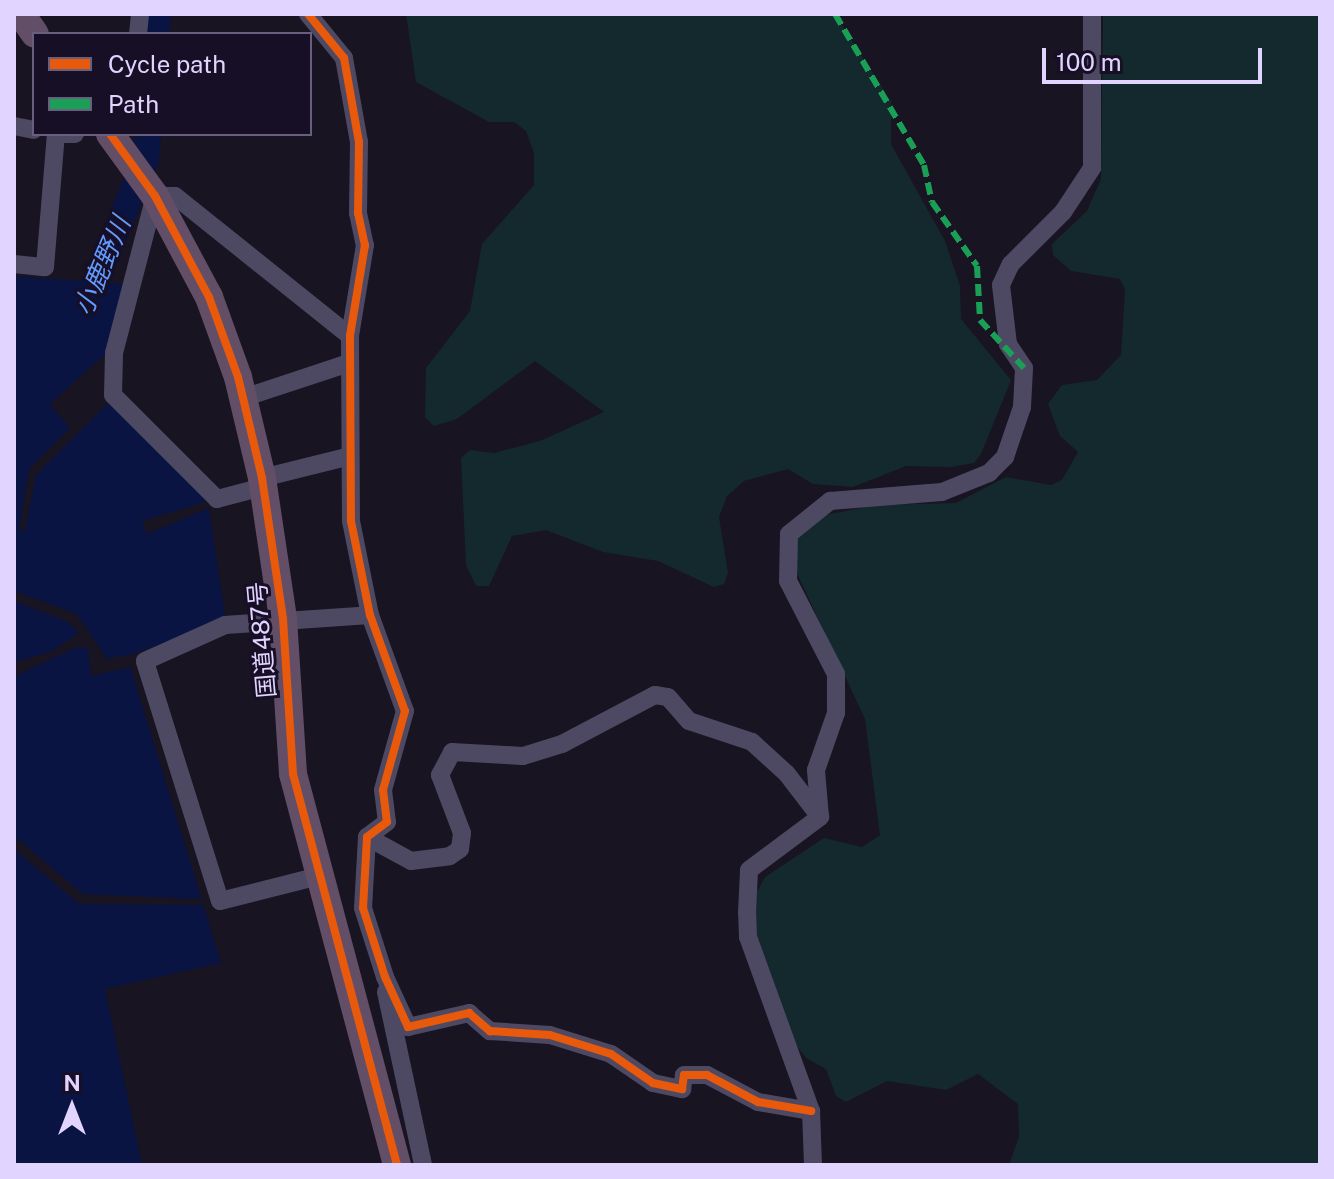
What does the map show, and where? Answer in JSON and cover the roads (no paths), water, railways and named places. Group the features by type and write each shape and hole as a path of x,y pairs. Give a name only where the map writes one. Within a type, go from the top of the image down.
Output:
{"highway":[{"path":"21,14 34,32"},
{"name":"国道487号","path":"120,142 153,193 209,297 243,398 262,482 283,619 293,774 397,1165"}],"street":[{"path":"308,14 344,58 359,142 358,213 365,245 350,336 347,457 351,521 370,615 405,711 383,790 387,822 367,837 363,908 385,977 408,1027 469,1013 490,1031 550,1035 611,1054 653,1083 682,1089 684,1075 707,1075 758,1102 811,1111"},
{"path":"820,817 816,770 836,713 836,674 788,581 789,534 830,501 942,492 989,473 1005,457 1022,407 1024,368 1008,344 1001,285 1011,264 1063,212 1092,168 1092,14"},
{"path":"14,264 45,267 57,136"},
{"path":"347,457 217,499 113,395 114,353 153,193 175,196 350,336"},
{"path":"243,398 349,363"},
{"path":"319,876 220,901 145,661 225,625 370,615"},
{"path":"367,837 411,861 450,856 460,849 462,833 440,775 452,752 536,752 655,695 668,697 689,721 752,742 787,774 820,817"},
{"path":"813,1165 811,1111 748,937 747,913 749,870 820,817"},
{"path":"385,977 388,1024 410,1089 423,1165"}],"waterway":[{"name":"小鹿野川","path":"156,32 158,14"},
{"name":"小鹿野川","path":"82,313 146,159 148,136"}]}
